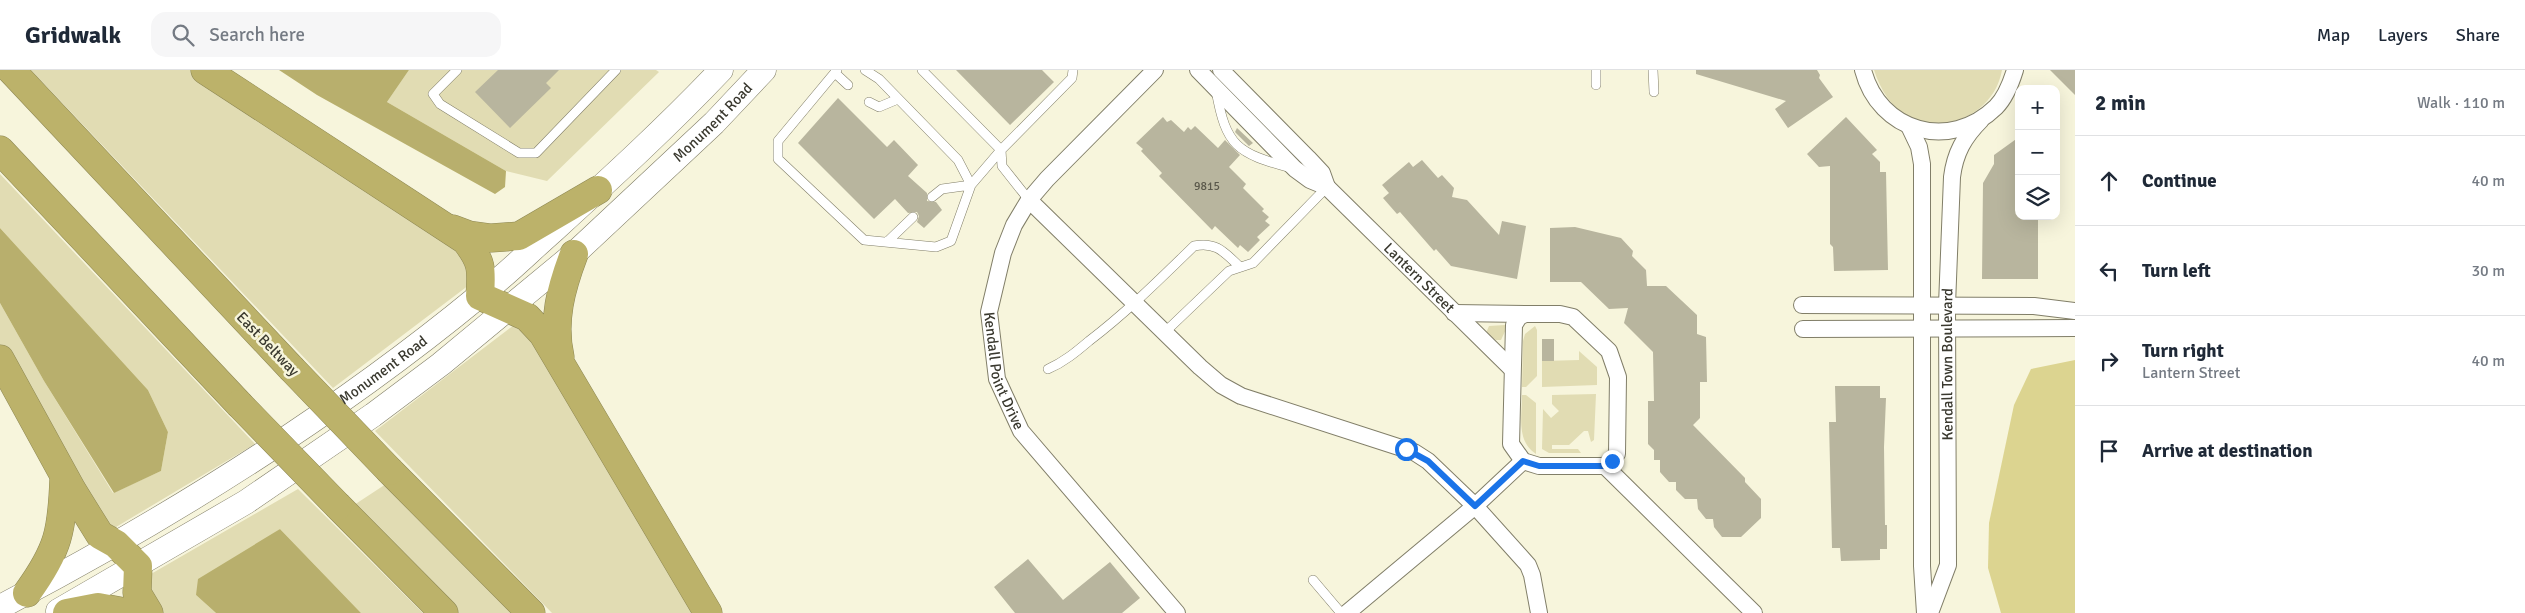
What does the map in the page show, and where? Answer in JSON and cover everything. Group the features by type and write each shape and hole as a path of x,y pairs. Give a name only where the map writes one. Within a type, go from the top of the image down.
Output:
{"highway":[{"name":"East Beltway","path":"11,70 290,368 531,613"},
{"path":"205,70 447,226 465,240 477,254 482,270 480,296 527,318 543,334 708,613"},
{"path":"0,150 239,404 444,613"},
{"path":"447,226 469,235 491,238 519,236 598,190"},
{"path":"561,366 556,319 566,274 574,254"},
{"path":"0,359 64,477 100,535 116,544 138,566 137,593 149,613"},
{"path":"27,593 55,550 63,510 64,477"},
{"path":"67,613 98,607 130,613"}],"main road":[{"name":"Monument Road","path":"0,607 116,544 241,468 336,404 480,296 640,152 721,70"},
{"name":"Monument Road","path":"54,613 246,502 365,420 441,364 574,254 714,123 764,70"}],"street":[{"name":"Kendall Point Drive","path":"1155,70 1047,179 1029,200 1014,225 1003,253 989,312 997,379 1021,431 1177,613"},
{"name":"Lantern Street","path":"1198,70 1295,169 1310,180 1327,187 1512,369"},
{"name":"Lantern Street","path":"1221,70 1322,173 1327,187"},
{"path":"1863,70 1866,83 1877,102 1891,116 1909,126 1927,131 1946,132 1964,128 1981,120 1997,106 2009,88 2015,70"},
{"name":"Kendall Town Boulevard","path":"1930,613 1948,565 1947,305 1954,159 1961,144 1981,120"},
{"name":"Kendall Town Boulevard","path":"1909,126 1919,147 1922,164 1922,566 1925,613"},
{"path":"1029,200 1221,385 1241,396 1414,452 1428,461 1475,506 1528,565 1532,575 1539,613"},
{"path":"1802,306 2034,306 2075,311"},
{"path":"1454,313 1560,314 1573,317 1610,351 1618,377 1616,454 1605,466"},
{"path":"1525,314 1519,317 1514,325 1512,369 1511,444 1523,461 1539,466 1605,466 1754,613"},
{"path":"1803,330 2075,328"},
{"path":"1347,613 1475,506 1523,461"}],"lane":[{"path":"457,70 433,94 440,104 519,153 536,153 616,70"},
{"path":"865,70 878,79 958,160 971,185"},
{"path":"922,70 1001,150 1002,166 1029,200"},
{"path":"848,85 836,71 778,141 778,159 864,240 936,247 951,241 971,185 1001,150 1072,78 1073,70"},
{"path":"1596,70 1596,85"},
{"path":"1653,70 1654,92"},
{"path":"1216,90 1221,118 1228,135 1244,152 1259,159 1295,169"},
{"path":"870,102 879,107 898,99"},
{"path":"932,197 942,189 971,185"},
{"path":"1164,332 1229,271 1253,263 1327,187"},
{"path":"887,242 913,217"},
{"path":"1048,369 1061,363 1135,304 1194,246 1206,243 1221,250 1240,267"},
{"path":"1314,580 1341,613"}],"shaded area":[{"path":"31,70 194,70 468,254 469,285 333,388"},
{"path":"279,70 409,70 387,102 506,171 505,187 495,194 317,95"},
{"path":"409,70 656,70 659,72 547,181 506,171 387,102"},
{"path":"1874,70 2002,70 1998,83 1984,104 1963,118 1951,122 1938,123 1913,120 1903,114 1883,92"},
{"path":"0,174 255,444 111,530 0,347 0,303 44,381 113,493 161,471 168,432 148,390 0,228"},
{"path":"0,228 148,390 168,432 161,471 114,493 44,381 0,303"},
{"path":"518,322 524,325 703,613 552,613 375,431"},
{"path":"1505,325 1507,327 1501,340 1496,340 1486,333 1489,326"},
{"path":"1535,326 1537,330 1537,376 1526,387 1522,387 1523,341 1525,334"},
{"path":"1579,351 1597,367 1597,385 1542,387 1542,361 1579,360"},
{"path":"2075,360 2075,613 2001,613 1988,568 1989,523 2014,405 2031,369"},
{"path":"1596,394 1594,440 1591,442 1588,431 1584,431 1569,445 1552,445 1552,449 1578,449 1581,453 1549,453 1542,449 1543,409 1551,418 1559,411 1552,404 1552,395"},
{"path":"1522,395 1526,395 1536,403 1536,454 1525,442 1523,435 1521,419"},
{"path":"386,484 514,613 457,613 354,505"},
{"path":"298,489 423,613 361,613 280,529 196,595 216,613 156,613 144,578"},
{"path":"280,529 361,613 216,613 196,595 198,579"}],"building":[{"path":"498,70 559,70 546,83 551,88 510,128 475,92"},
{"path":"956,70 1042,70 1054,82 1010,125"},
{"path":"1696,70 1817,70 1820,75 1819,78 1833,97 1788,128 1775,109 1786,101 1696,74"},
{"path":"2050,70 2075,70 2075,95"},
{"path":"838,98 887,147 894,140 918,165 908,176 927,193 927,201 936,202 942,210 924,228 917,222 919,216 917,212 908,213 895,199 874,219 798,143"},
{"path":"1163,117 1167,122 1171,120 1184,132 1188,127 1191,130 1195,126 1218,148 1225,140 1240,155 1229,167 1246,184 1243,188 1264,209 1262,211 1269,217 1265,221 1270,225 1257,237 1260,240 1248,252 1240,245 1238,248 1215,226 1212,230 1159,176 1162,173 1141,151 1143,149 1136,143"},
{"path":"1846,117 1877,150 1872,154 1880,162 1880,172 1886,172 1888,270 1834,271 1833,247 1830,244 1830,166 1819,167 1807,154"},
{"path":"1237,128 1253,143 1249,146 1235,132"},
{"path":"2015,140 2015,220 2038,220 2038,279 1982,279 1983,183 1994,164 1994,155"},
{"path":"1422,160 1438,178 1442,175 1454,188 1452,197 1467,200 1499,235 1502,221 1526,226 1517,279 1451,266 1436,249 1434,251 1400,212 1397,214 1383,198 1389,193 1382,185 1409,162 1413,167"},
{"path":"1575,227 1621,238 1633,251 1632,256 1646,270 1647,286 1666,286 1697,315 1697,334 1706,337 1707,382 1700,382 1700,418 1693,425 1745,478 1745,482 1761,499 1761,518 1741,537 1722,537 1714,527 1713,519 1706,519 1698,509 1697,499 1685,499 1676,490 1676,482 1669,482 1660,472 1660,460 1654,460 1654,450 1648,444 1648,401 1654,401 1653,352 1624,323 1628,308 1609,309 1581,282 1550,282 1550,228"},
{"path":"1542,339 1554,339 1554,361 1542,361"},
{"path":"1835,386 1880,386 1880,398 1886,398 1884,447 1887,549 1880,549 1880,560 1841,561 1840,548 1832,548 1829,422 1836,422"},
{"path":"1028,559 1063,600 1110,562 1140,598 1122,613 1015,613 994,587"}],"route":[{"path":"1406,449 1428,461 1475,506 1523,461 1539,466 1605,466 1612,461"}]}
